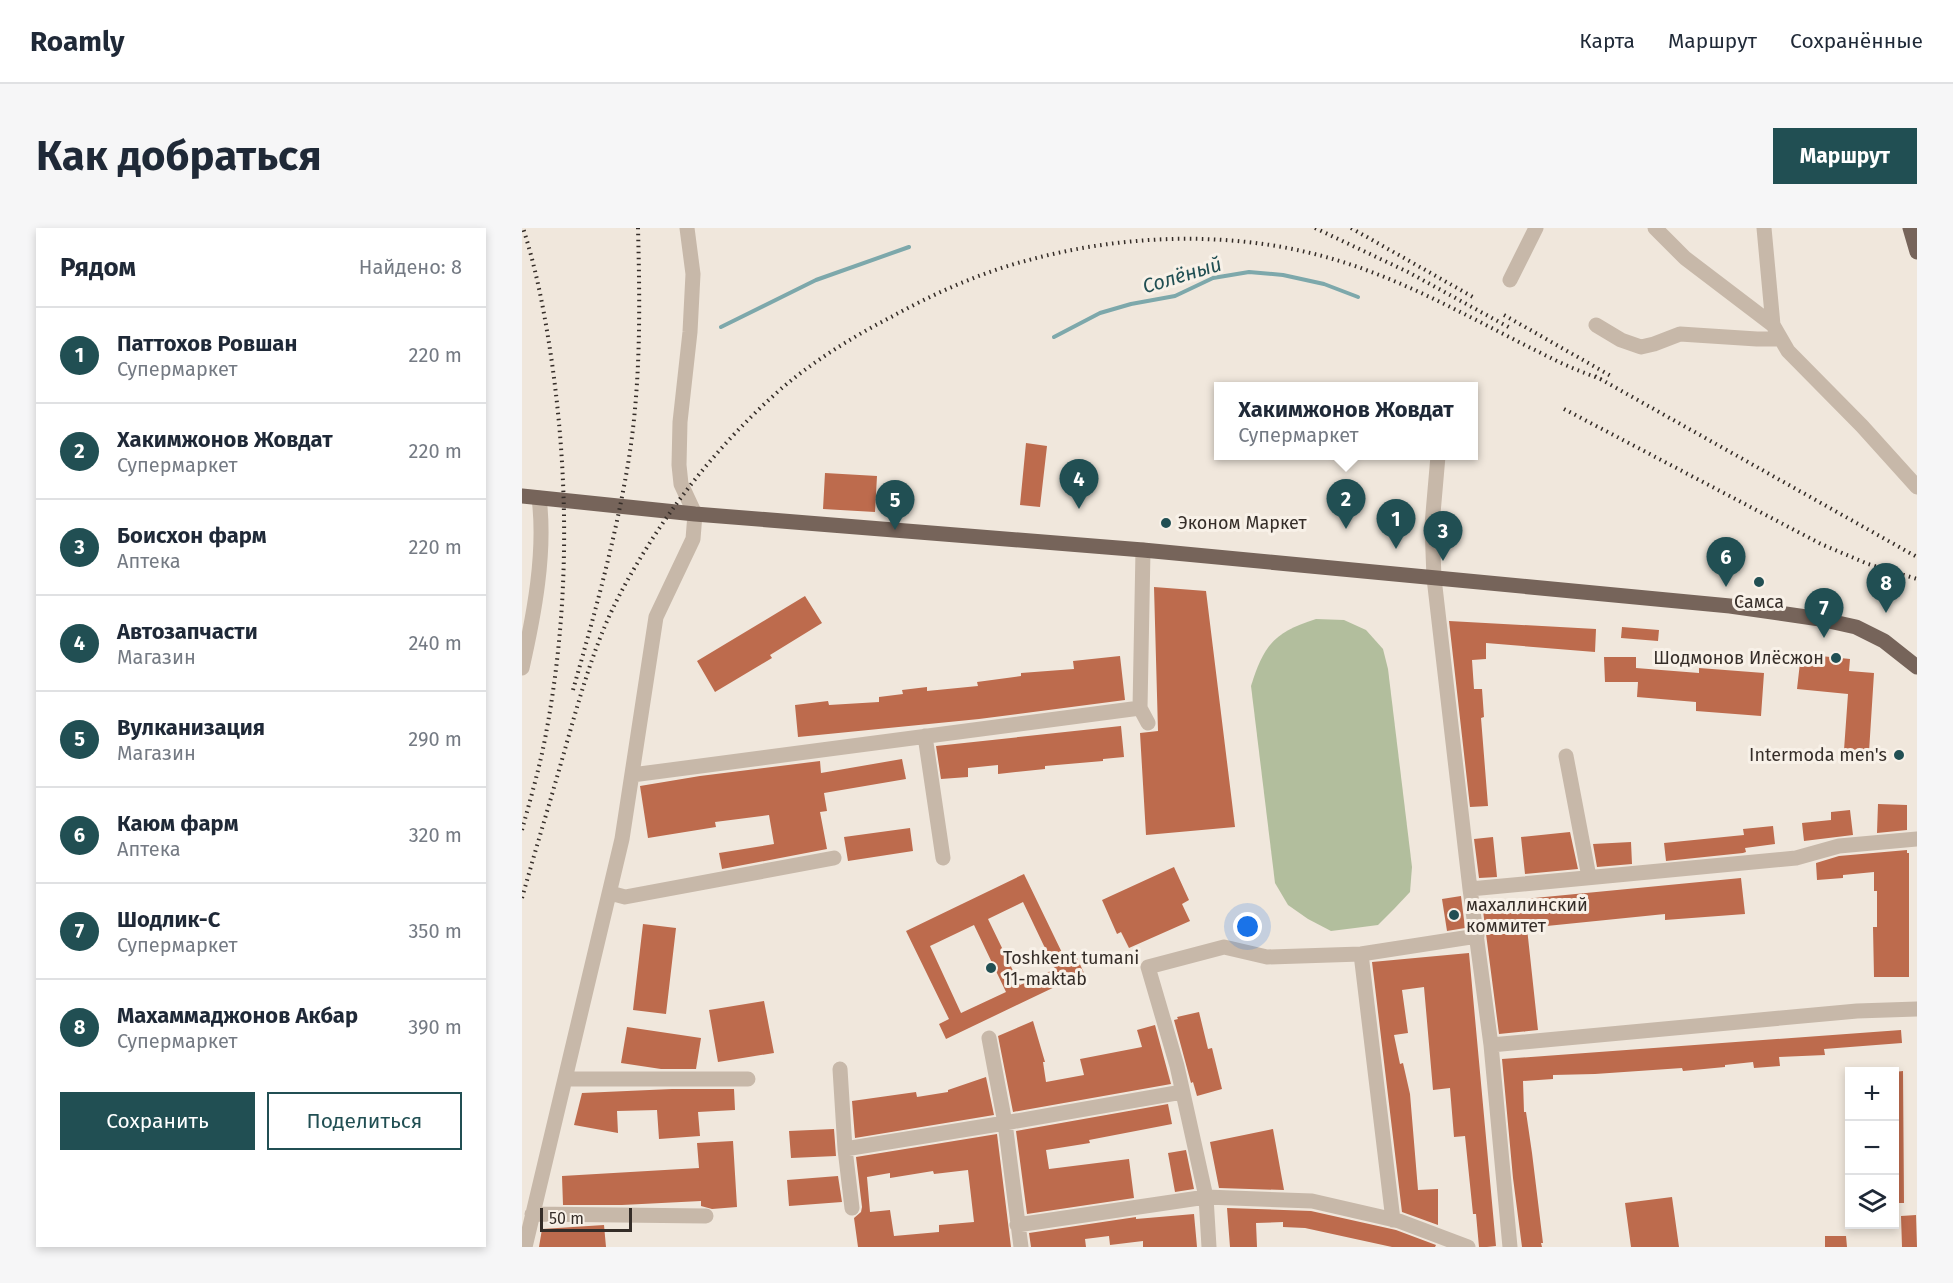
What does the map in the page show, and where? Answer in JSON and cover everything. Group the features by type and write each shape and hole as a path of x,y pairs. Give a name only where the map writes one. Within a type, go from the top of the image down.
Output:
{"main road":[{"path":"1910,228 1917,252"},
{"path":"522,496 695,514 1143,550 1730,606 1820,619 1856,627 1884,641 1913,664 1917,679"}],"street":[{"path":"525,1247 622,839 656,617 693,539 695,514 681,484 679,465 680,422 690,332 693,274 687,228"},
{"path":"1510,280 1536,228"},
{"path":"1655,228 1685,258 1776,332 1788,351 1863,426 1917,487"},
{"path":"1764,228 1776,332"},
{"path":"1596,325 1622,340 1641,347 1680,334 1757,339 1776,332"},
{"path":"1438,460 1432,525 1434,578 1470,889 1491,1045 1510,1247"},
{"path":"522,668 536,588 542,519 539,498"},
{"path":"1143,550 1140,708 1148,723"},
{"path":"632,775 1140,708"},
{"path":"925,736 943,858"},
{"path":"1566,756 1589,877"},
{"path":"1470,889 1796,858 1839,846 1917,838"},
{"path":"610,893 625,897 834,858"},
{"path":"1209,1247 1206,1197 1177,1066 1148,967 1224,947 1267,957 1361,954 1477,936"},
{"path":"1361,954 1393,1220"},
{"path":"1491,1045 1857,1011 1917,1009"},
{"path":"989,1038 1005,1123 1021,1247"},
{"path":"840,1069 845,1149 852,1208"},
{"path":"565,1079 748,1079"},
{"path":"845,1149 1182,1092"},
{"path":"1017,1225 1206,1197 1312,1201 1393,1220 1468,1247"},
{"path":"532,1214 706,1216"}],"green space":[{"path":"1316,619 1344,620 1366,630 1383,649 1388,669 1412,867 1410,892 1378,925 1331,931 1288,905 1275,883 1251,686 1266,650 1273,642 1290,629"}],"building":[{"path":"1026,443 1047,446 1040,507 1020,505"},
{"path":"825,473 877,476 875,512 823,509"},
{"path":"1154,587 1206,591 1235,827 1146,835 1140,733 1158,731"},
{"path":"805,596 822,623 770,655 772,658 715,692 697,661"},
{"path":"1449,621 1596,629 1595,652 1486,643 1486,659 1472,660 1474,689 1482,689 1484,717 1481,718 1488,806 1470,807"},
{"path":"1622,627 1659,630 1658,641 1621,638"},
{"path":"1801,654 1850,659 1849,671 1874,673 1869,752 1844,750 1848,694 1797,689"},
{"path":"1120,656 1125,700 979,719 798,737 795,705 828,701 829,705 879,702 879,697 903,694 902,690 927,687 927,691 978,686 977,682 1021,676 1021,673 1074,669 1073,661"},
{"path":"1604,657 1636,657 1636,668 1699,673 1699,668 1764,673 1761,716 1696,711 1696,702 1637,697 1638,682 1605,682"},
{"path":"1121,726 1124,757 998,774 998,765 968,768 968,777 941,779 936,746"},
{"path":"902,759 906,779 824,793 827,811 820,812 827,849 722,869 719,853 774,844 769,815 715,822 716,827 648,838 640,786 820,761 821,773"},
{"path":"1878,804 1907,805 1907,830 1877,833"},
{"path":"1850,810 1853,835 1804,841 1802,823 1831,820 1831,812"},
{"path":"1773,826 1775,844 1745,848 1746,852 1743,853 1666,861 1664,843 1744,835 1743,829"},
{"path":"910,828 913,851 848,861 844,837"},
{"path":"1570,832 1578,869 1525,874 1521,837"},
{"path":"1493,837 1497,877 1479,878 1474,839"},
{"path":"1631,842 1632,864 1597,867 1593,844"},
{"path":"1907,850 1909,853 1909,977 1874,977 1873,927 1877,927 1877,891 1874,891 1874,872 1817,880 1816,863 1839,856"},
{"path":"1174,867 1189,900 1182,904 1190,921 1129,948 1121,932 1117,934 1102,900"},
{"path":"1024,874 1067,963 1077,958 1084,973 946,1039 939,1024 949,1019 906,931","holes":["1023,902 1055,969 1020,985 988,919","974,925 1006,992 961,1013 930,946"]},
{"path":"1741,878 1745,914 1665,920 1665,914 1527,928 1538,1030 1499,1034 1482,903"},
{"name":"махаллинский коммитет","path":"1461,896 1465,928 1447,931 1442,899"},
{"path":"643,924 676,928 666,1014 633,1010"},
{"path":"1469,953 1496,1246 1487,1247 1479,1247 1476,1214 1473,1214 1465,1136 1454,1137 1450,1088 1433,1090 1424,987 1402,990 1408,1033 1394,1035 1410,1094 1418,1190 1438,1189 1438,1225 1402,1212 1372,962"},
{"path":"764,1001 774,1053 718,1062 709,1010"},
{"path":"1199,1012 1208,1049 1212,1048 1222,1089 1197,1096 1193,1082 1191,1083 1174,1020 1178,1019 1177,1017"},
{"path":"1033,1021 1045,1062 1043,1062 1046,1082 1084,1075 1080,1059 1142,1047 1137,1030 1155,1025 1171,1084 1013,1112 998,1036"},
{"path":"627,1027 701,1038 696,1069 661,1069 621,1063"},
{"path":"1901,1030 1902,1043 1824,1049 1825,1055 1779,1057 1780,1066 1754,1068 1753,1062 1683,1071 1682,1068 1553,1075 1553,1079 1523,1081 1524,1112 1526,1112 1532,1153 1543,1243 1541,1243 1542,1247 1522,1247 1502,1059"},
{"path":"1899,1071 1903,1071 1904,1203 1899,1203"},
{"path":"986,1077 994,1115 855,1138 852,1101 916,1092 917,1097 948,1092 948,1090"},
{"path":"734,1089 735,1110 698,1112 700,1136 659,1139 657,1110 617,1111 618,1133 574,1125 582,1093"},
{"path":"1168,1104 1172,1124 1089,1140 1090,1143 1046,1150 1049,1169 1129,1159 1134,1198 1027,1214 1016,1131"},
{"path":"834,1129 836,1156 791,1158 789,1131"},
{"path":"1273,1129 1284,1190 1219,1188 1210,1142"},
{"path":"997,1134 1011,1247 858,1247 854,1218 861,1212 862,1207 856,1157","holes":["968,1170 974,1222 939,1225 939,1232 894,1236 890,1210 870,1212 867,1177 890,1173 890,1178 933,1171 934,1174"]},
{"path":"733,1141 737,1207 712,1209 701,1206 701,1201 563,1205 562,1176 699,1168 697,1143"},
{"path":"1186,1150 1194,1189 1175,1192 1168,1153"},
{"path":"838,1176 842,1202 789,1206 787,1180"},
{"path":"1672,1197 1679,1247 1631,1247 1625,1203"},
{"path":"1227,1208 1311,1211 1396,1230 1436,1245 1435,1247 1392,1247 1305,1228 1283,1227 1283,1222 1256,1223 1257,1247 1230,1247"},
{"path":"1194,1214 1197,1247 1143,1247 1143,1241 1110,1245 1109,1236 1085,1239 1086,1247 1031,1247 1029,1233 1136,1217 1136,1219"},
{"path":"1916,1215 1917,1247 1902,1247 1901,1216"},
{"path":"604,1225 606,1247 539,1247 542,1229"},
{"path":"1825,1236 1846,1236 1847,1247 1825,1247"}],"waterway":[{"path":"721,327 816,280 909,247"},
{"name":"Солёный","path":"1054,337 1100,313 1131,304 1175,296 1213,278 1249,272 1283,275 1324,284 1358,297"}],"railway":[{"path":"522,830 542,754 555,680 560,633 564,536 556,391 541,300 523,228"},
{"path":"573,690 610,550 628,464 639,346 638,228"},
{"path":"1315,228 1408,272 1512,329"},
{"path":"1351,228 1473,297"},
{"path":"522,898 588,671 610,614 652,539 712,459 734,434 782,388 849,340 925,299 959,284 1029,260 1097,246 1167,239 1238,241 1272,245 1306,252 1370,271 1430,297 1562,363 1603,380"},
{"path":"1504,315 1611,376"},
{"path":"1595,376 1917,557"},
{"path":"1564,409 1821,544 1868,564 1917,579"}],"place":[{"name":"Автозапчасти","path":"1079,509"},
{"name":"Эконом Маркет","path":"1166,523"},
{"name":"Хакимжонов Жовдат","path":"1346,529"},
{"name":"Вулканизация","path":"895,530"},
{"name":"Паттохов Ровшан","path":"1396,549"},
{"name":"Боисхон фарм","path":"1443,561"},
{"name":"Самса","path":"1759,582"},
{"name":"Каюм фарм","path":"1726,587"},
{"name":"Махаммаджонов Акбар","path":"1886,613"},
{"name":"Шодлик-С","path":"1824,638"},
{"name":"Шодмонов Илёсжон","path":"1836,658"},
{"name":"Intermoda men's","path":"1899,755"},
{"name":"махаллинский коммитет","path":"1454,915"},
{"name":"Toshkent tumani 11-maktab","path":"991,968"}]}
